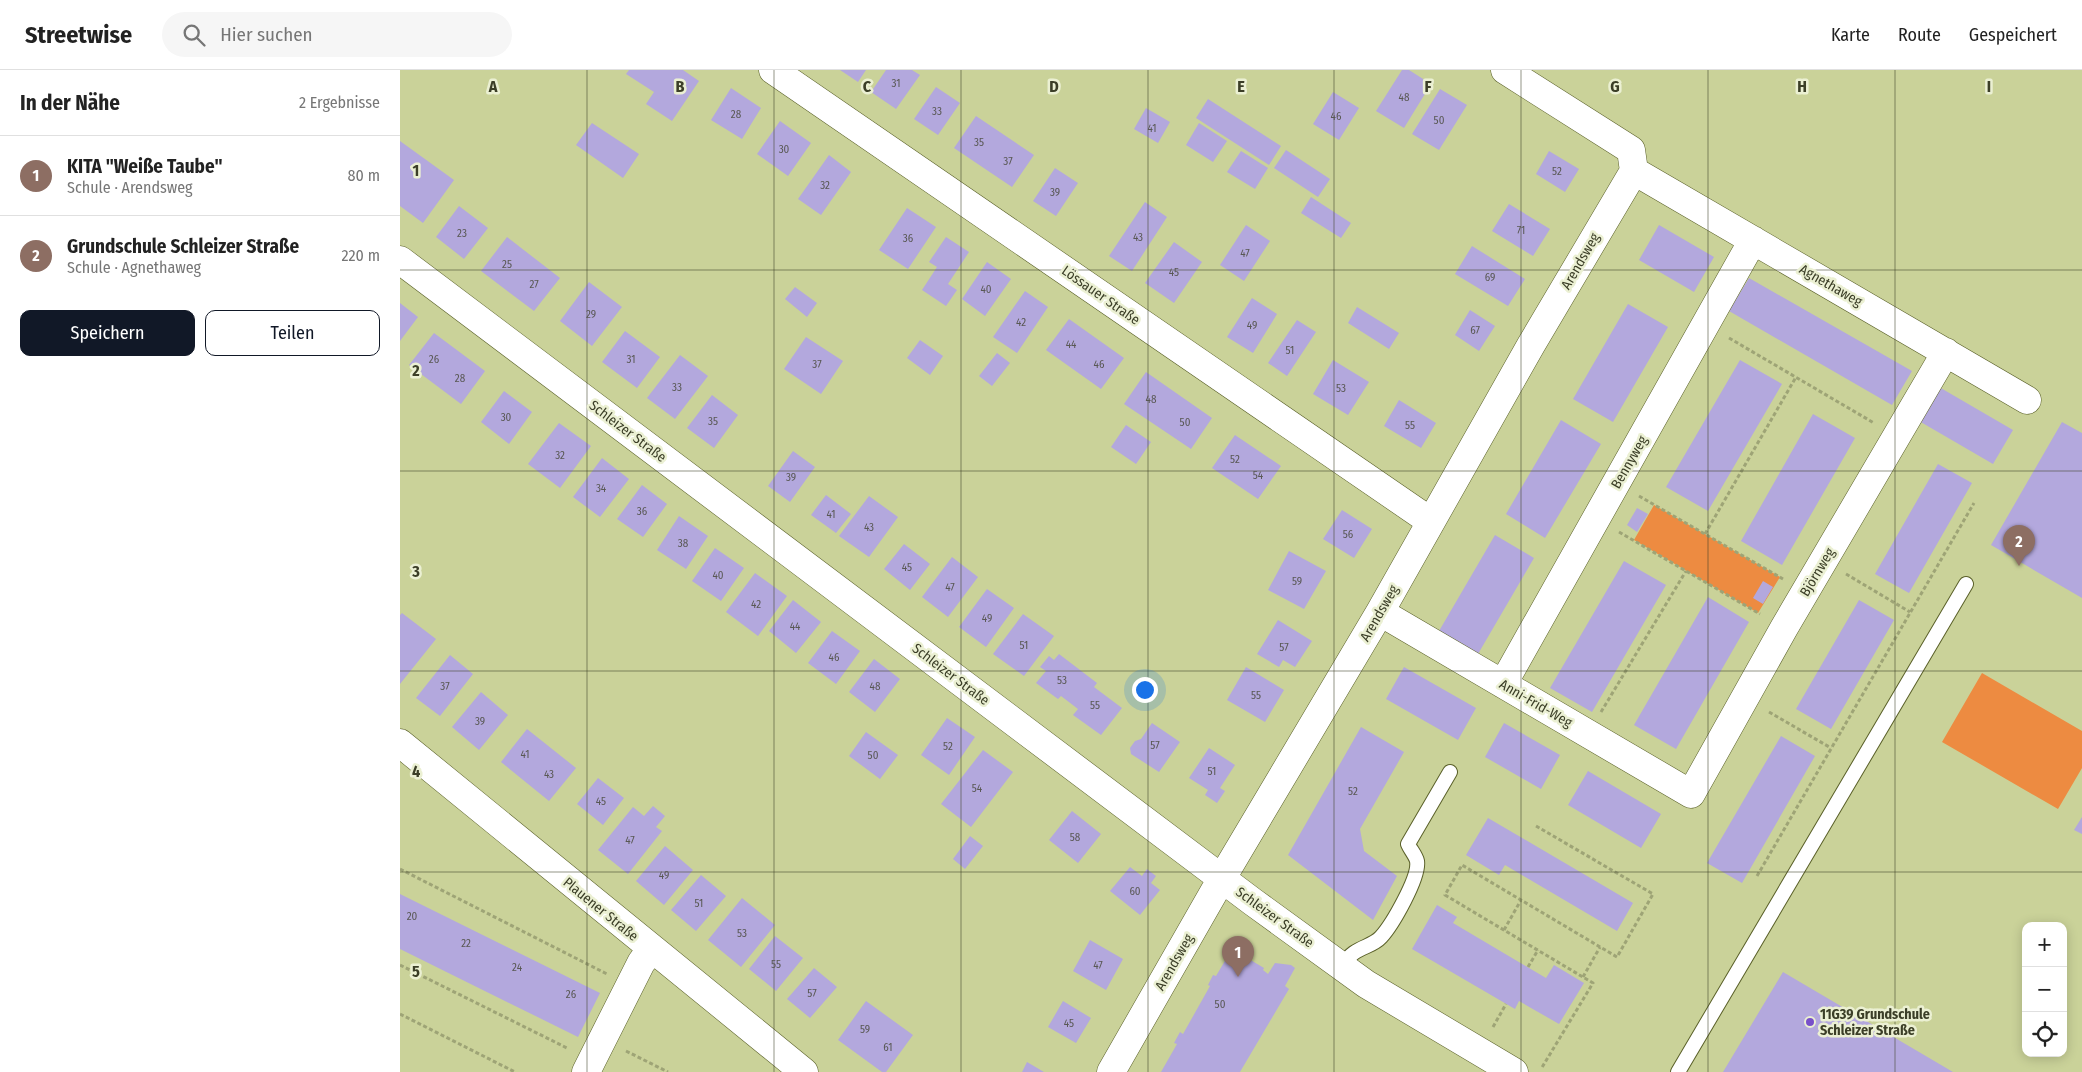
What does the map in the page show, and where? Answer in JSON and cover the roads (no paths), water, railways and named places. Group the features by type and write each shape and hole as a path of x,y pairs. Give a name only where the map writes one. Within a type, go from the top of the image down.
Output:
{"street":[{"name":"Lössauer Straße","path":"773,70 1430,521"},
{"name":"Agnethaweg","path":"1505,70 1633,160 1753,240 2027,400"},
{"name":"Arendsweg","path":"1112,1072 1222,878 1380,612 1633,160"},
{"name":"Bennyweg","path":"1503,684 1707,325 1753,240"},
{"name":"Schleizer Straße","path":"400,260 1222,878 1372,988 1505,1070"},
{"name":"Björnweg","path":"1691,794 1784,628 1946,352"},
{"name":"Anni-Frid-Weg","path":"1380,612 1691,794"},
{"name":"Plauener Straße","path":"400,743 804,1072"},
{"path":"593,1057 640,963 651,949"}],"lane":[{"path":"1678,1072 1966,584"},
{"path":"1342,966 1349,955 1380,938 1396,914 1414,878 1417,861 1408,844 1450,772"}],"place":[{"name":"Grundschule Schleizer Straße","path":"2019,566"},
{"name":"KITA \"Weiße Taube\"","path":"1238,977"},
{"name":"11G39 Grundschule Schleizer Straße","path":"1810,1022"}]}
